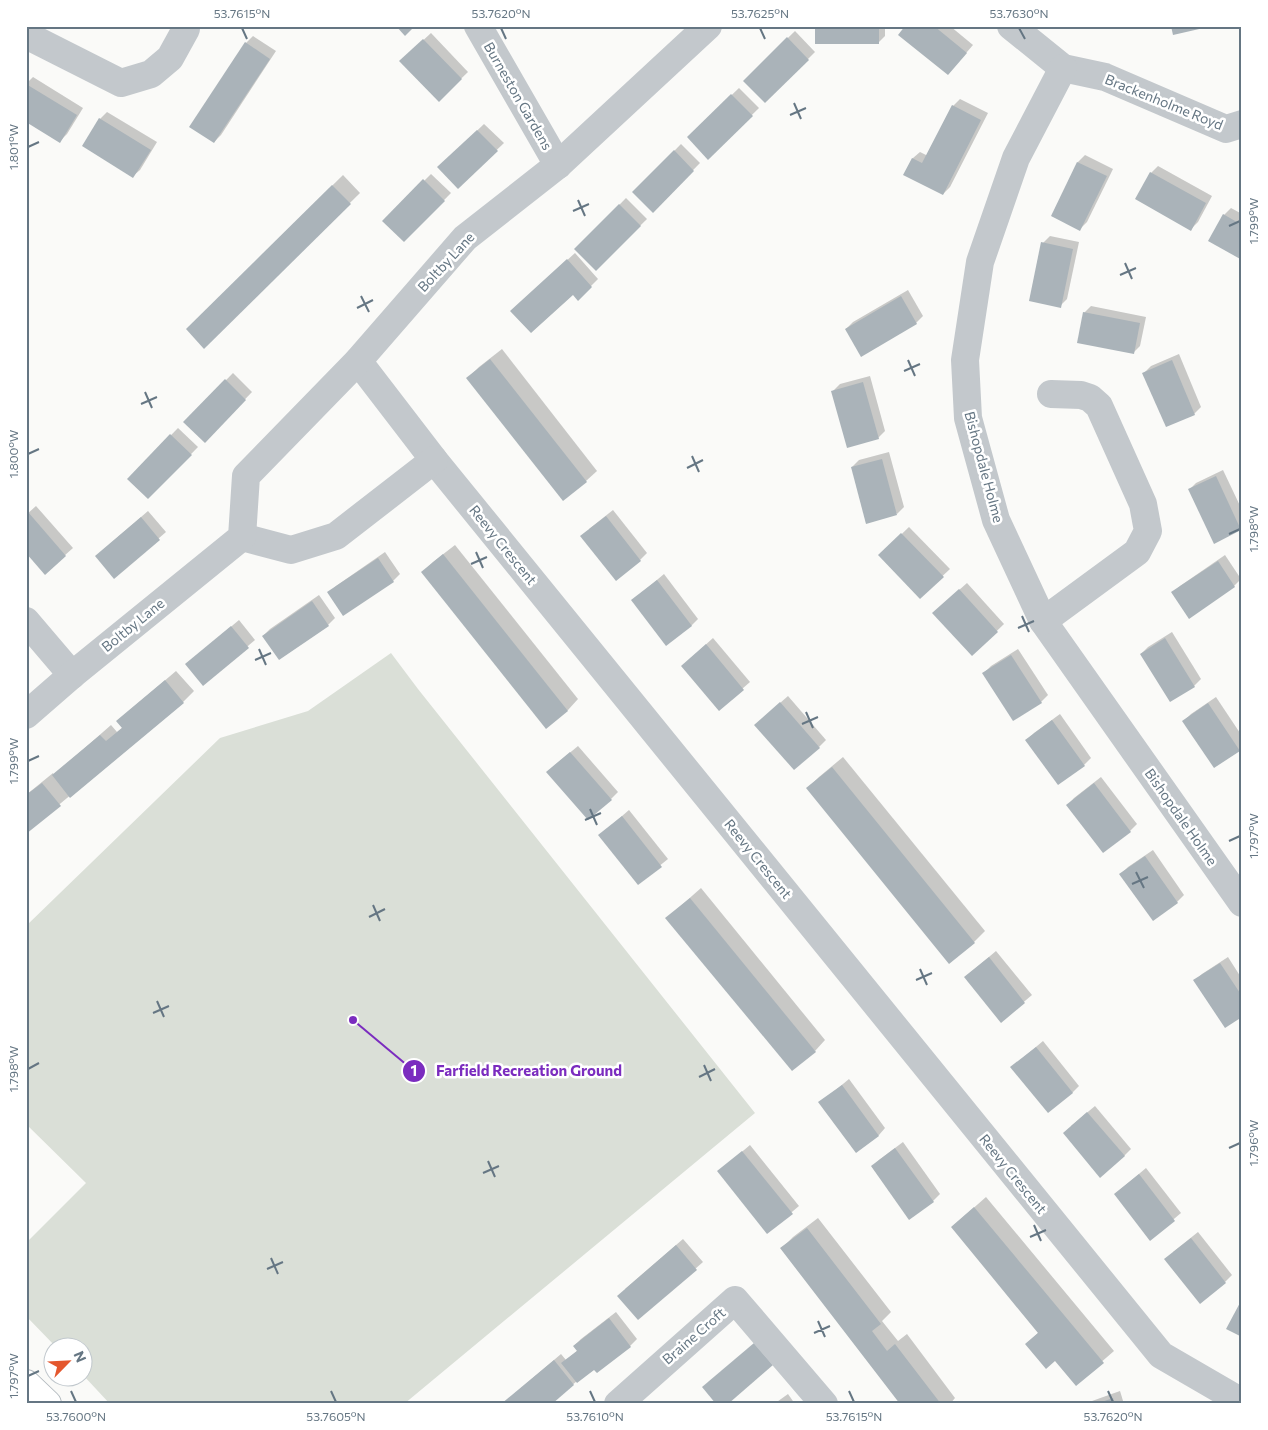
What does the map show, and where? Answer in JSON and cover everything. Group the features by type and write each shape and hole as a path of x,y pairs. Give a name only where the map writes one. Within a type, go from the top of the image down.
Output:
{"street":[{"path":"26,35 121,84 151,74 170,58 186,26"},
{"name":"Burneston Gardens","path":"478,26 558,165"},
{"name":"Brackenholme Royd","path":"1011,26 1063,68 1105,77 1226,129 1242,124"},
{"name":"Boltby Lane","path":"26,715 72,675 242,537 246,476 358,361 465,238 558,165 700,28"},
{"name":"Bishopdale Holme","path":"1063,68 1016,158 980,262 965,360 968,418 996,520 1043,621 1241,900"},
{"name":"Reevy Crescent","path":"358,361 434,460 1161,1355 1242,1402"},
{"path":"1043,621 1137,552 1148,531 1143,504 1099,406 1090,398 1080,395 1051,394"},
{"path":"242,537 292,550 336,536 434,460"},
{"path":"26,621 72,675"},
{"name":"Braine Croft","path":"618,1404 735,1300 824,1404"},
{"path":"26,1384 48,1404"}],"shaded area":[{"path":"391,653 755,1113 404,1404 110,1404 92,1385 92,1338 47,1338 26,1316 26,1243 86,1183 26,1124 26,926 220,738 308,711"}],"building":[{"path":"396,26 415,26 405,36"},
{"path":"815,26 879,26 879,44 815,44"},
{"path":"905,26 934,26 967,53 948,75 898,35"},
{"path":"1171,26 1208,26 1208,27 1173,35"},
{"path":"787,37 809,60 765,103 743,81"},
{"path":"423,39 462,79 439,102 399,61"},
{"path":"245,42 270,59 214,143 189,127"},
{"path":"26,84 77,115 60,143 26,122"},
{"path":"731,94 753,116 708,160 687,137"},
{"path":"952,105 981,120 943,195 903,175 912,158 922,163"},
{"path":"99,118 151,150 133,178 82,146"},
{"path":"477,130 498,151 458,189 437,167"},
{"path":"674,150 694,171 653,213 632,192"},
{"path":"1077,162 1107,176 1080,231 1051,216"},
{"path":"1150,172 1206,203 1191,231 1135,199"},
{"path":"423,179 445,201 404,242 382,221"},
{"path":"332,185 351,204 204,349 186,329"},
{"path":"619,204 641,226 596,271 574,249"},
{"path":"1223,214 1242,225 1242,260 1208,241"},
{"path":"1041,242 1073,249 1061,308 1029,301"},
{"path":"567,259 592,287 578,301 573,295 531,333 510,311"},
{"path":"901,296 917,324 861,357 845,329"},
{"path":"1083,312 1140,323 1134,354 1077,343"},
{"path":"490,359 587,482 563,501 466,378"},
{"path":"1172,360 1195,415 1166,427 1142,373"},
{"path":"225,379 246,400 205,443 183,422"},
{"path":"863,382 879,439 847,448 831,391"},
{"path":"170,434 192,455 148,499 127,479"},
{"path":"882,459 897,515 866,524 851,467"},
{"path":"1216,476 1241,530 1214,544 1188,489"},
{"path":"28,512 66,556 45,575 26,553 26,514"},
{"path":"606,516 641,561 616,581 580,536"},
{"path":"141,517 160,540 114,579 95,556"},
{"path":"901,533 944,577 920,599 878,555"},
{"path":"443,554 568,711 546,729 421,572"},
{"path":"378,558 394,582 343,616 327,592"},
{"path":"1218,561 1235,587 1189,619 1171,592"},
{"path":"657,580 692,626 666,646 631,600"},
{"path":"959,589 998,632 972,656 932,613"},
{"path":"312,601 329,626 279,660 262,636"},
{"path":"231,626 249,648 203,686 185,664"},
{"path":"1165,638 1195,687 1170,702 1140,654"},
{"path":"706,644 744,690 719,711 681,666"},
{"path":"1011,655 1042,703 1013,721 982,673"},
{"path":"165,680 184,703 70,798 52,775 100,735 106,741 122,728 116,721"},
{"path":"780,702 820,748 794,770 754,725"},
{"path":"1208,703 1240,751 1214,768 1182,721"},
{"path":"1052,720 1085,766 1058,785 1025,740"},
{"path":"570,752 612,800 588,820 546,772"},
{"path":"832,767 975,943 949,964 806,788"},
{"path":"42,783 61,806 26,834 26,795"},
{"path":"1094,783 1131,832 1103,853 1066,805"},
{"path":"622,816 662,867 638,885 598,835"},
{"path":"1145,856 1178,903 1153,921 1119,874"},
{"path":"690,898 816,1052 792,1071 665,918"},
{"path":"989,957 1025,1003 1001,1023 964,977"},
{"path":"1220,963 1242,996 1242,1017 1225,1028 1193,980"},
{"path":"1036,1047 1073,1093 1048,1113 1010,1067"},
{"path":"842,1085 879,1136 856,1153 818,1102"},
{"path":"1087,1112 1125,1156 1100,1178 1063,1133"},
{"path":"895,1148 934,1202 909,1220 871,1166"},
{"path":"742,1151 793,1214 767,1234 717,1171"},
{"path":"1139,1174 1175,1221 1150,1241 1114,1194"},
{"path":"974,1207 1104,1363 1076,1386 1055,1361 1046,1369 1025,1344 1038,1333 951,1227"},
{"path":"807,1228 881,1324 872,1331 887,1351 895,1344 941,1404 900,1404 780,1248"},
{"path":"1191,1238 1226,1283 1200,1304 1164,1259"},
{"path":"676,1245 697,1270 638,1320 617,1296"},
{"path":"1242,1299 1242,1337 1226,1329"},
{"path":"609,1318 631,1347 597,1373 594,1370 577,1383 561,1363 577,1351 573,1346"},
{"path":"754,1343 773,1365 728,1404 716,1404 702,1387"},
{"path":"554,1360 574,1385 552,1404 501,1404"},
{"path":"1113,1398 1115,1404 1096,1404"}],"place":[{"name":"Farfield Recreation Ground","path":"353,1020"}]}
